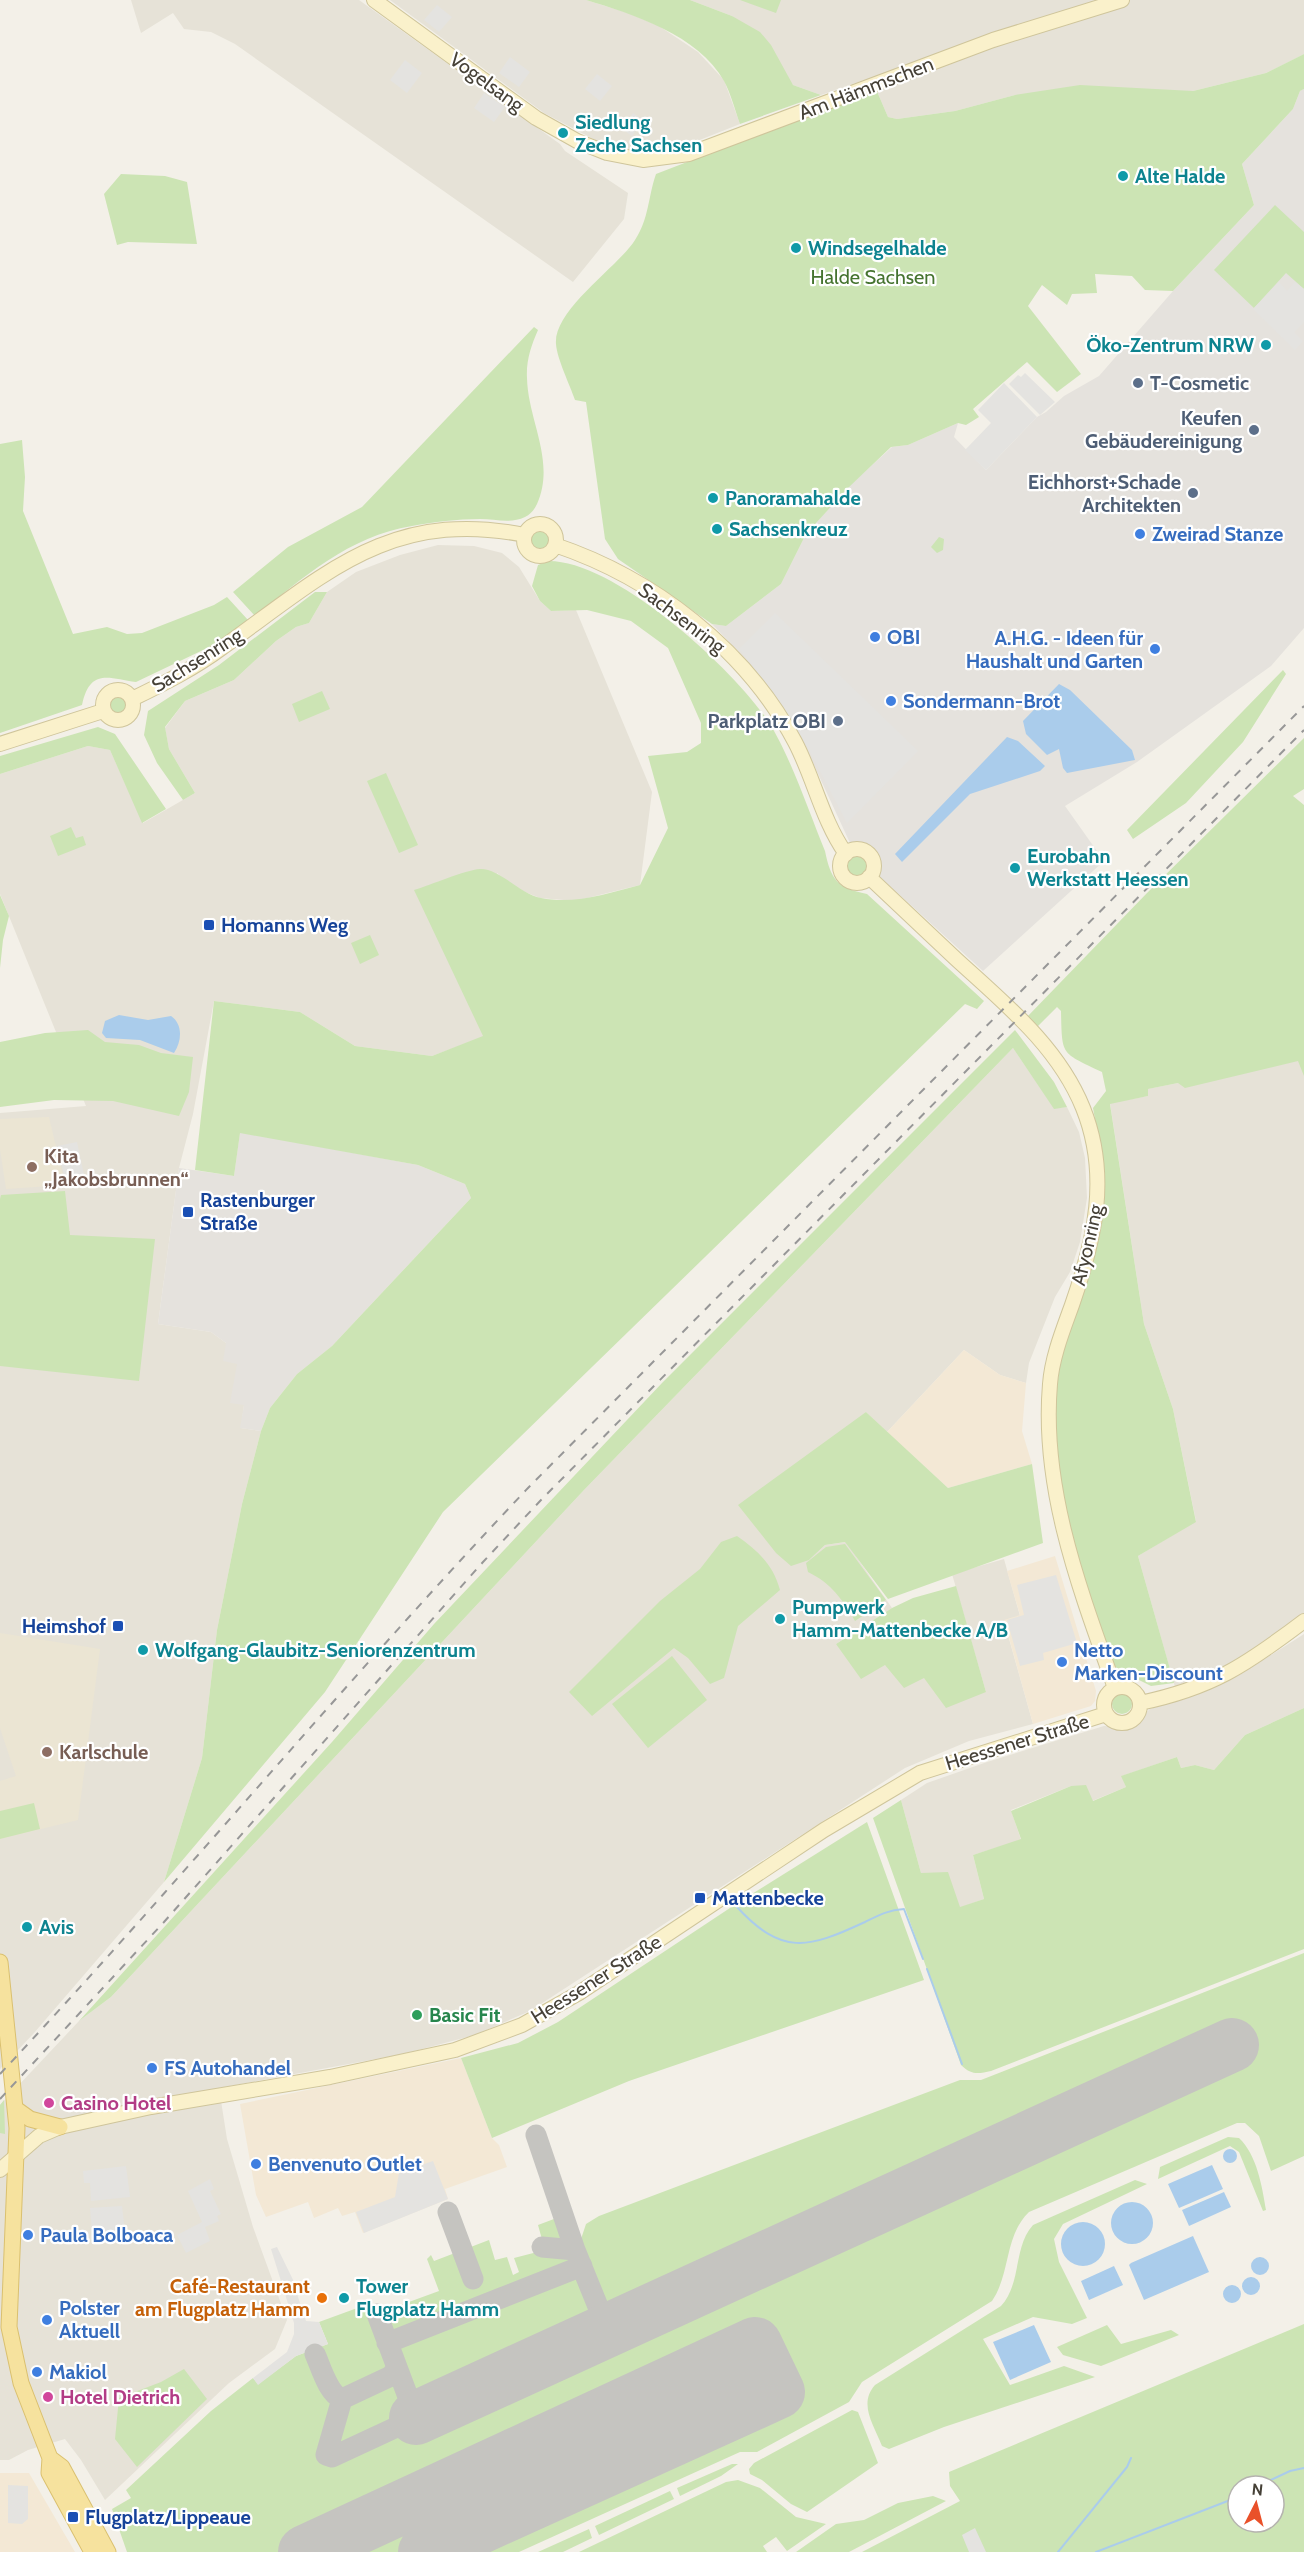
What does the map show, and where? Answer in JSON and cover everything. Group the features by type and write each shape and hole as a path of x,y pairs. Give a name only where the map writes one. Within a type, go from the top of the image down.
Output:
{"main road":[{"path":"0,1962 16,2109 9,2312 12,2350 21,2383 50,2458 49,2473 92,2552"},
{"path":"16,2109 30,2119 60,2127"},
{"path":"0,2205 12,2233"},
{"path":"50,2458 62,2467 108,2552"}],"street":[{"name":"Vogelsang","path":"374,0 536,118 577,141 607,153"},
{"name":"Am Hämmschen","path":"607,153 643,160 689,154 993,40 1122,0"},
{"name":"Sachsenring","path":"132,699 204,660 311,582 375,546 407,536 452,529 495,530 525,535 532,526 544,525 554,532 555,544 619,572 722,644 756,682 789,730 807,768 831,831 846,854 840,865 845,878 857,882 869,877"},
{"path":"525,535 525,545 532,554 545,555 555,544"},
{"name":"Sachsenring","path":"112,691 125,692 132,699 132,711 123,719 112,719 103,711 103,701 112,691"},
{"name":"Sachsenring","path":"0,744 103,711"},
{"path":"846,854 854,849 867,852 873,863 869,877"},
{"name":"Afyonring","path":"869,877 1035,1034 1065,1073 1088,1122 1098,1174 1096,1226 1056,1354 1050,1383 1050,1449 1055,1492 1068,1547 1115,1688"},
{"path":"1115,1688 1131,1689 1140,1703 1184,1693 1210,1683 1257,1656 1304,1621"},
{"name":"Heessener Straße","path":"1115,1688 1106,1696 1104,1708 1106,1714 1115,1722 1127,1722 1137,1715 1140,1703"},
{"name":"Heessener Straße","path":"0,2170 39,2136 60,2127 162,2105 401,2064 495,2038 579,1993 824,1830 920,1773 1106,1714"}],"shaded area":[{"path":"131,0 359,0 560,144 565,151 628,193 624,219 573,282 235,44 211,32 184,29 173,13 141,33"},
{"path":"390,0 586,0 628,13 659,26 698,52 724,80 740,124 687,145 664,150 626,149 597,141 544,113"},
{"path":"690,0 1304,0 1304,54 1266,73 1193,91 1015,95 955,111 897,119 888,117 876,89 864,80 821,95 793,85 732,16"},
{"path":"437,5 452,17 439,32 424,20"},
{"path":"510,57 530,72 519,87 499,73"},
{"path":"405,60 422,73 407,93 390,80"},
{"path":"597,74 612,86 600,101 585,89"},
{"path":"1304,89 1304,628 1271,666 1137,762 1065,806 1104,861 983,971 879,876 880,864 866,845 850,843 807,750 738,651 712,624 726,626 781,584 806,534 848,487 892,447 908,445 958,423 954,437 986,470 1037,417 1064,396 1099,376 1173,291 1254,205 1242,164 1293,109 1300,91"},
{"path":"484,93 505,107 494,122 474,108"},
{"path":"633,113 643,120 632,136 622,129"},
{"path":"1279,282 1287,291 1295,282 1304,289 1304,322 1294,332 1303,341 1295,350 1253,309"},
{"path":"1025,373 1055,402 1040,415 1009,384 1018,375 1021,377"},
{"path":"1004,383 1037,417 986,470 965,450 991,423 978,410"},
{"path":"438,545 474,546 502,553 519,567 540,601 551,611 576,610 652,792 640,885 575,901 540,898 515,888 497,873 483,1037 432,1056 355,1046 300,1012 214,1001 193,1114 179,1168 158,1324 211,1332 226,1343 237,1363 244,1405 241,1428 261,1431 242,1504 217,1630 202,1758 164,1882 34,2033 0,2069 0,1113 86,1106 0,894 0,774 88,746 110,750 143,823 195,793 169,749 165,728 185,701 234,680 276,641 296,627 309,623 327,592 356,572 400,555"},
{"name":"Parkplatz OBI","path":"775,613 918,751 847,823 808,748 774,693 739,649"},
{"path":"1013,1048 1054,1108 1067,1107 1079,1132 1085,1158 1087,1198 1080,1242 1070,1272 1055,1297 1029,1363 1026,1383 1000,1375 964,1350 887,1432 866,1412 809,1560 825,1545 846,1542 892,1608 836,1644 885,1665 924,1678 986,1692 952,1574 1004,1559 1020,1616 1004,1621 1033,1724 969,1741 905,1768 530,2011 475,2035 403,2054 219,2088 227,2139 253,2227 287,2320 275,2349 229,2383 105,2500 81,2460 65,2439 28,2450 9,2460 0,2460 0,2105 79,2021 111,1997 584,1490"},
{"path":"1304,1059 1304,1613 1233,1662 1175,1687 1138,1556 1196,1521 1173,1409 1144,1324 1110,1103 1148,1096 1147,1089"},
{"name":"Kita „Jakobsbrunnen“","path":"49,1117 65,1185 6,1189 0,1149 0,1119"},
{"path":"240,1132 418,1165 465,1184 471,1198 332,1346 297,1374 270,1408 261,1431 240,1428 244,1405 230,1403 237,1364 223,1361 226,1343 211,1332 158,1324 179,1168 234,1176"},
{"path":"77,1142 84,1175 65,1179 57,1146"},
{"path":"964,1350 1000,1375 1026,1383 1022,1431 1032,1464 948,1488 887,1432"},
{"path":"1055,1556 1096,1691 1095,1701 1091,1706 1033,1724 1004,1620 1020,1615 1007,1571"},
{"path":"1056,1575 1077,1643 1043,1653 1044,1660 1020,1666 1007,1620 1024,1615 1017,1585"},
{"name":"Karlschule","path":"0,1633 100,1649 78,1820 0,1839 0,1781 16,1776 0,1728"},
{"path":"1304,1634 1304,1708 1245,1735 1214,1770 1195,1765 1181,1768 1177,1757 1122,1776 1126,1787 1092,1801 1071,1786 1011,1810 1021,1840 973,1855 984,1899 959,1908 921,1873 901,1800 927,1783 1104,1726 1124,1727 1132,1724 1150,1709 1183,1699 1238,1676"},
{"path":"461,2058 492,2138 499,2145 507,2167 445,2189 448,2199 363,2233 355,2212 342,2216 338,2208 314,2218 308,2202 266,2217 256,2195 240,2104"},
{"path":"433,2161 448,2199 364,2233 356,2212 395,2197 399,2173"},
{"path":"126,2166 130,2197 91,2201 90,2183 84,2183 83,2171"},
{"path":"210,2179 214,2189 210,2191 221,2214 217,2216 219,2221 205,2227 210,2241 186,2253 177,2235 202,2222 188,2191"},
{"path":"122,2206 126,2241 93,2244 90,2208"},
{"path":"277,2247 298,2290 296,2291 306,2321 319,2322 328,2344 296,2356 258,2385 253,2378 287,2352 294,2334 294,2323 271,2249"},
{"path":"0,2473 29,2473 75,2552 0,2552"},
{"path":"8,2485 28,2486 28,2519 22,2524 8,2523"},
{"path":"975,2528 986,2552 969,2552 962,2535"}],"green space":[{"path":"586,0 690,0 732,16 760,32 771,45 793,85 821,95 740,124 724,81 713,65 698,51 663,28"},
{"path":"740,0 781,0 776,13"},
{"name":"Halde Sachsen","path":"1304,54 1304,89 1300,91 1293,109 1242,164 1254,205 1173,291 1145,290 1132,276 1095,274 1097,293 1072,294 1067,305 1042,285 1028,306 1081,374 1057,392 1027,362 973,409 979,417 966,425 958,423 908,445 891,447 848,488 806,534 781,584 726,626 712,624 618,559 605,539 586,402 575,400 556,344 558,331 575,303 627,251 640,232 656,174 876,89 888,117 897,119 955,111 1015,95 1080,85 1193,91 1266,73"},
{"path":"121,174 165,176 187,182 197,244 128,242 117,245 104,194"},
{"path":"1275,205 1304,232 1304,289 1286,273 1254,308 1214,270"},
{"path":"534,327 538,330 527,366 528,394 540,441 544,472 542,488 532,512 514,520 471,519 437,522 389,531 328,560 255,616 233,592 288,547 362,507"},
{"path":"22,440 25,477 23,511 73,634 107,627 127,634 142,633 214,605 227,597 248,620 224,640 136,682 109,678 95,680 85,693 82,705 0,733 0,444"},
{"path":"540,530 547,533 550,540 547,547 540,550 533,547 530,540 533,533"},
{"path":"939,537 944,539 943,550 937,553 931,547"},
{"path":"548,561 575,565 605,578 637,597 669,620 728,673 768,721 784,750 833,876 849,889 867,894 984,1001 977,1009 965,1004 443,1512 325,1692 164,1882 202,1758 217,1630 242,1504 261,1431 270,1408 297,1374 332,1346 471,1198 465,1184 418,1165 240,1133 234,1176 195,1170 214,1001 300,1012 355,1046 432,1056 483,1036 414,890 480,869 495,873 533,896 553,900 591,897 640,885 668,828 648,756 687,752 701,743 701,723 668,648 631,621 587,610 551,611 540,601 532,586 538,565"},
{"path":"315,592 327,592 309,623 296,627 276,641 234,680 185,701 165,727 169,749 195,793 183,800 157,763 144,735 148,711 219,665"},
{"path":"1283,670 1286,674 1243,742 1186,803 1133,839 1127,830"},
{"path":"322,691 330,709 299,722 292,704"},
{"path":"113,696 121,696 126,701 124,712 113,714 108,709 108,701"},
{"path":"98,727 115,734 166,809 142,823 110,750 88,746 0,774 0,756"},
{"path":"1304,738 1304,789 1293,796 1304,805 1304,1076 1298,1061 1185,1088 1178,1083 1148,1089 1148,1096 1110,1104 1144,1324 1173,1409 1196,1522 1138,1556 1174,1683 1151,1686 1115,1668 1074,1547 1066,1517 1056,1455 1055,1423 1061,1359 1095,1252 1102,1221 1103,1173 1093,1108 1106,1091 1102,1072 1066,1051 1062,1037 1061,1011 1057,1007 1038,1026 1027,1017 1147,893"},
{"path":"386,773 418,845 399,853 367,781"},
{"path":"71,827 76,838 83,836 86,845 58,856 50,836"},
{"path":"857,856 864,859 867,866 864,873 857,876 850,873 847,866 850,859"},
{"path":"0,895 9,916 3,940 0,968"},
{"path":"370,935 379,955 360,964 351,943"},
{"path":"88,1030 105,1042 139,1045 161,1053 193,1057 189,1092 179,1116 113,1101 54,1100 0,1107 0,1042 45,1033"},
{"path":"1015,1030 1054,1082 1067,1107 1054,1109 1013,1048 584,1490 111,1997 79,2021 332,1742 434,1624 662,1383"},
{"path":"65,1191 70,1235 155,1239 139,1381 0,1366 1,1195"},
{"path":"866,1412 948,1488 1032,1464 1043,1543 888,1599 845,1542 825,1545 809,1560 791,1566 776,1553 738,1505"},
{"path":"737,1536 752,1547 769,1565 780,1590 738,1626 724,1678 710,1684 688,1658 674,1648 592,1716 569,1692 660,1601 700,1569 721,1542"},
{"path":"845,1544 886,1600 855,1621 836,1593 823,1581 808,1572 806,1563 826,1547"},
{"path":"956,1586 986,1692 946,1708 924,1678 904,1688 885,1665 861,1679 836,1644 892,1608 913,1598"},
{"path":"672,1656 707,1700 648,1748 612,1704"},
{"path":"1122,1694 1129,1697 1132,1704 1129,1711 1122,1714 1115,1711 1112,1704 1115,1697"},
{"path":"1304,1708 1304,1949 991,2071 975,2073 961,2065 873,1818 901,1800 921,1873 948,1872 960,1907 984,1899 973,1855 1021,1839 1011,1811 1071,1786 1086,1785 1093,1801 1126,1787 1121,1776 1177,1757 1181,1768 1195,1765 1214,1770 1245,1735"},
{"path":"34,1803 40,1829 0,1839 0,1811"},
{"path":"867,1822 924,1980 629,2081 492,2138 461,2058 518,2043 558,2022 739,1902"},
{"path":"1304,1953 1304,2156 1271,2171 1259,2136 1245,2123 1237,2123 1029,2212 1015,2232 1002,2279 992,2301 862,2382 849,2402 757,2452 740,2452 519,2552 127,2552 112,2509 131,2498 126,2490 211,2411 253,2378 258,2384 296,2356 328,2344 319,2322 371,2303 376,2314 439,2291 427,2259 431,2255 434,2261 489,2240 495,2260 507,2257 513,2275 519,2272 514,2258 545,2250 538,2225 562,2216 571,2242 581,2239 586,2224 599,2216 960,2080 981,2080"},
{"path":"4,2100 5,2134 0,2133 0,2105"},
{"path":"1228,2137 1239,2138 1250,2153 1258,2171 1266,2210 1263,2211 1239,2152 1230,2146 1158,2179 1160,2167"},
{"path":"1135,2180 1147,2184 1063,2224 1054,2239 1059,2262 1087,2318 1072,2324 1033,2317 983,2339 1010,2385 1064,2366 1095,2377 944,2427 889,2449 882,2446 868,2407 870,2392 875,2385 1001,2306 1012,2287 1023,2244 1033,2225"},
{"path":"1304,2324 1304,2552 862,2552 960,2501 950,2486 949,2472"},
{"path":"1107,2325 1121,2344 1171,2330 1179,2335 1101,2366 1063,2355 1057,2347"},
{"path":"184,2369 207,2399 137,2467 115,2439 119,2398 161,2382"},
{"path":"852,2410 858,2412 878,2463 807,2512 791,2504 762,2480 750,2474 749,2469 754,2463"},
{"path":"732,2464 738,2464 721,2476 680,2496 677,2488"},
{"path":"738,2480 760,2488 796,2517 826,2524 787,2551 776,2537 763,2546 767,2552 579,2552 726,2482"},
{"path":"670,2491 674,2499 599,2535 595,2526"},
{"path":"933,2496 946,2501 849,2552 796,2552 836,2524 864,2520 898,2503"},
{"path":"589,2529 592,2538 563,2552 538,2552"}],"water":[{"path":"1059,684 1070,690 1132,750 1135,760 1067,773 1063,768 1059,749 1047,755 1026,734 1023,721"},
{"path":"1007,737 1018,741 1045,766 1040,771 970,794 902,862 895,854"},
{"path":"119,1015 148,1020 171,1016 178,1023 180,1033 179,1043 174,1053 140,1040 106,1038 102,1033 105,1021"},
{"path":"1230,2149 1235,2151 1237,2156 1235,2161 1230,2163 1225,2161 1223,2156 1225,2151"},
{"path":"1212,2165 1223,2189 1179,2208 1168,2184"},
{"path":"1224,2192 1231,2207 1189,2226 1182,2210"},
{"path":"1132,2202 1140,2203 1147,2208 1152,2215 1152,2231 1147,2238 1140,2243 1132,2244 1124,2243 1117,2238 1112,2231 1111,2223 1112,2215 1117,2208 1124,2203"},
{"path":"1083,2222 1098,2229 1105,2244 1098,2259 1083,2266 1068,2259 1061,2244 1068,2229"},
{"path":"1193,2236 1209,2272 1144,2300 1129,2265"},
{"path":"1260,2257 1268,2262 1269,2266 1264,2274 1260,2275 1252,2270 1251,2266 1256,2258"},
{"path":"1114,2266 1123,2285 1089,2300 1081,2281"},
{"path":"1251,2277 1259,2282 1260,2286 1255,2294 1251,2295 1243,2290 1242,2286 1247,2278"},
{"path":"1232,2285 1238,2288 1241,2294 1238,2300 1232,2303 1226,2300 1223,2294 1226,2288"},
{"path":"1034,2325 1051,2362 1010,2380 993,2342"}],"waterway":[{"name":"Mattenbecke","path":"736,1906 767,1933 796,1943 827,1938 884,1913 904,1909 923,1959"},
{"name":"Mattenbecke","path":"927,1969 962,2064"},
{"name":"Mattenbecke","path":"1058,2552 1127,2467 1131,2458"},
{"path":"1284,2474 1304,2468"},
{"path":"1096,2552 1226,2502"}],"taxiway":[{"path":"536,2135 575,2250"},
{"path":"448,2212 473,2279"},
{"path":"542,2247 575,2250 608,2331"},
{"path":"387,2343 582,2266"},
{"path":"342,2399 326,2455 332,2457 416,2418 377,2314"},
{"path":"315,2354 329,2386 342,2399 391,2376 396,2369"}],"runway":[{"path":"416,2418 1232,2045"},
{"path":"305,2552 755,2344 778,2392 425,2552"}],"railway":[{"path":"0,2074 67,2002 394,1633 528,1488 1304,706"},
{"path":"0,2099 164,1922 483,1562 541,1500 1304,730"}],"place":[{"name":"Siedlung Zeche Sachsen","path":"563,133"},
{"name":"Alte Halde","path":"1123,176"},
{"name":"Windsegelhalde","path":"796,248"},
{"name":"Öko-Zentrum NRW","path":"1266,345"},
{"name":"T-Cosmetic","path":"1138,383"},
{"name":"Keufen Gebäudereinigung","path":"1254,430"},
{"name":"Eichhorst+Schade Architekten","path":"1193,493"},
{"name":"Panoramahalde","path":"713,498"},
{"name":"Sachsenkreuz","path":"717,529"},
{"name":"Zweirad Stanze","path":"1140,534"},
{"name":"OBI","path":"875,637"},
{"name":"A.H.G. - Ideen für Haushalt und Garten","path":"1155,649"},
{"name":"Sondermann-Brot","path":"891,701"},
{"name":"Parkplatz OBI","path":"838,721"},
{"name":"Eurobahn Werkstatt Heessen","path":"1015,868"},
{"name":"Homanns Weg","path":"209,925"},
{"name":"Kita „Jakobsbrunnen“","path":"32,1167"},
{"name":"Rastenburger Straße","path":"188,1212"},
{"name":"Pumpwerk Hamm-Mattenbecke A/B","path":"780,1619"},
{"name":"Heimshof","path":"118,1626"},
{"name":"Wolfgang-Glaubitz-Seniorenzentrum","path":"143,1650"},
{"name":"Netto Marken-Discount","path":"1062,1662"},
{"name":"Karlschule","path":"47,1752"},
{"name":"Mattenbecke","path":"700,1898"},
{"name":"Avis","path":"27,1927"},
{"name":"Basic Fit","path":"417,2015"},
{"name":"FS Autohandel","path":"152,2068"},
{"name":"Casino Hotel","path":"49,2103"},
{"name":"Benvenuto Outlet","path":"256,2164"},
{"name":"Paula Bolboaca","path":"28,2235"},
{"name":"Café-Restaurant am Flugplatz Hamm","path":"322,2298"},
{"name":"Tower Flugplatz Hamm","path":"344,2298"},
{"name":"Polster Aktuell","path":"47,2320"},
{"name":"Makiol","path":"37,2372"},
{"name":"Hotel Dietrich","path":"48,2397"},
{"name":"Flugplatz/Lippeaue","path":"73,2517"}]}
